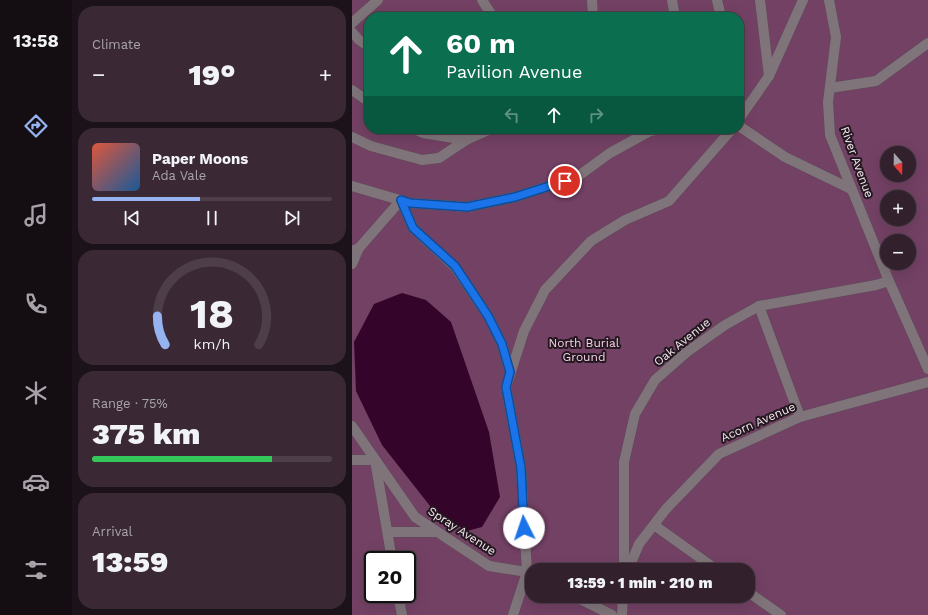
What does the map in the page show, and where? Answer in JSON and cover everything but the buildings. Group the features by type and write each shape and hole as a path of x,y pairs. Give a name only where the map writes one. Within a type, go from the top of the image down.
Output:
{"lane":[{"path":"364,12 378,0"},
{"path":"482,0 490,12"},
{"path":"592,0 593,12"},
{"path":"673,0 674,12"},
{"path":"717,0 720,12"},
{"path":"760,0 769,76"},
{"path":"744,108 769,76 803,0"},
{"name":"River Avenue","path":"829,0 836,37 828,102 830,135 889,281 928,369"},
{"path":"352,23 364,12"},
{"path":"352,32 364,44"},
{"path":"830,88 876,81 928,43"},
{"path":"352,90 364,98"},
{"path":"744,129 785,157 851,189"},
{"path":"429,134 466,140"},
{"path":"352,137 371,146 422,160 439,158 466,140 480,134"},
{"path":"352,186 410,203 467,207 515,197 577,177 610,153 643,134"},
{"path":"529,563 521,468 506,387 524,331 545,290 592,241 625,220 669,200 729,134"},
{"path":"401,200 413,228 455,266 488,316 502,344 510,372"},
{"path":"352,264 356,250 401,200"},
{"name":"Oak Avenue","path":"624,563 624,462 636,414 655,380 687,352 725,325 759,306 876,285 889,281"},
{"path":"759,306 800,417"},
{"name":"Acorn Avenue","path":"631,563 639,544 666,509 719,454 800,417 928,382"},
{"name":"Spray Avenue","path":"352,426 415,517 489,566 525,573"},
{"path":"352,460 375,460 391,551"},
{"path":"654,525 707,563"},
{"path":"388,532 436,532"},
{"path":"512,615 525,585"},
{"path":"755,597 781,615"},
{"path":"400,603 402,615"},
{"path":"588,603 612,615"},
{"path":"622,615 623,603"}],"green space":[{"name":"North Burial Ground","path":"352,0 928,0 928,615 352,615"}],"shaded area":[{"path":"402,293 426,300 451,322 489,432 500,497 482,527 467,531 434,511 382,445 356,391 354,342 374,304"}],"route":[{"path":"524,528 521,468 506,387 510,372 502,344 488,316 455,266 413,228 401,200 410,203 467,207 515,197 565,181"}]}
